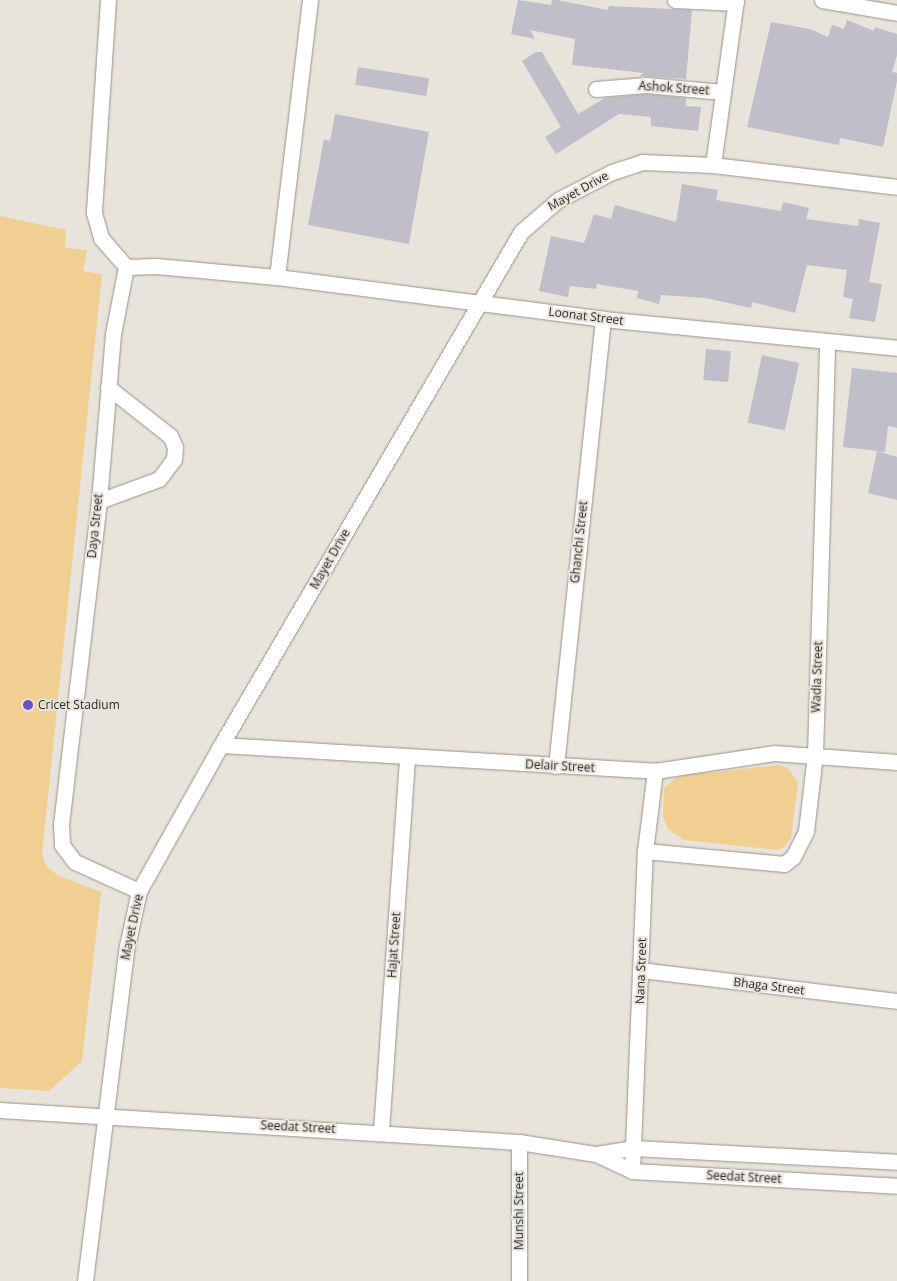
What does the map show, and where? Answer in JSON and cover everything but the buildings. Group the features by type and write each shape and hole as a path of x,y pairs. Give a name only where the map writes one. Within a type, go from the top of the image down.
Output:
{"street":[{"path":"108,0 94,213 101,238 126,267 156,266 277,278 310,0"},
{"name":"Ashok Street","path":"675,0 736,1 713,165"},
{"path":"822,0 897,13"},
{"name":"Ashok Street","path":"596,89 646,84 723,92"},
{"name":"Mayet Drive","path":"85,1281 127,946 139,890 221,745 438,376 477,303 521,232 558,200 612,172 642,162 713,165 897,187"},
{"name":"Daya Street","path":"126,267 113,334 98,501 61,824 62,845 75,862 139,890"},
{"name":"Loonat Street","path":"277,278 603,319 897,348"},
{"name":"Ghanchi Street","path":"556,766 603,319"},
{"name":"Wadia Street","path":"645,851 784,864 793,858 806,832 815,754 828,341"},
{"path":"98,501 159,479 174,459 175,447 170,436 108,387"},
{"name":"Delair Street","path":"221,745 406,758 655,771 774,753 815,754 897,762"},
{"name":"Hajat Street","path":"382,1131 406,758"},
{"name":"Nana Street","path":"632,1171 645,851 655,771"},
{"name":"Bhaga Street","path":"641,970 897,1001"},
{"name":"Seedat Street","path":"0,1110 382,1131 519,1142 596,1154 632,1171 897,1186"},
{"name":"Munshi Street","path":"519,1142 519,1281"},
{"name":"Seedat Street","path":"596,1154 633,1148 897,1162"}],"shaded area":[{"name":"Cricet Stadium","path":"0,216 66,230 65,248 87,250 83,271 102,274 42,854 47,867 59,876 101,892 82,1061 49,1091 0,1088"},
{"path":"780,765 789,769 798,783 791,838 785,846 778,850 684,840 668,829 663,817 664,788 678,776"}],"place":[{"name":"Cricet Stadium","path":"28,705"}]}
